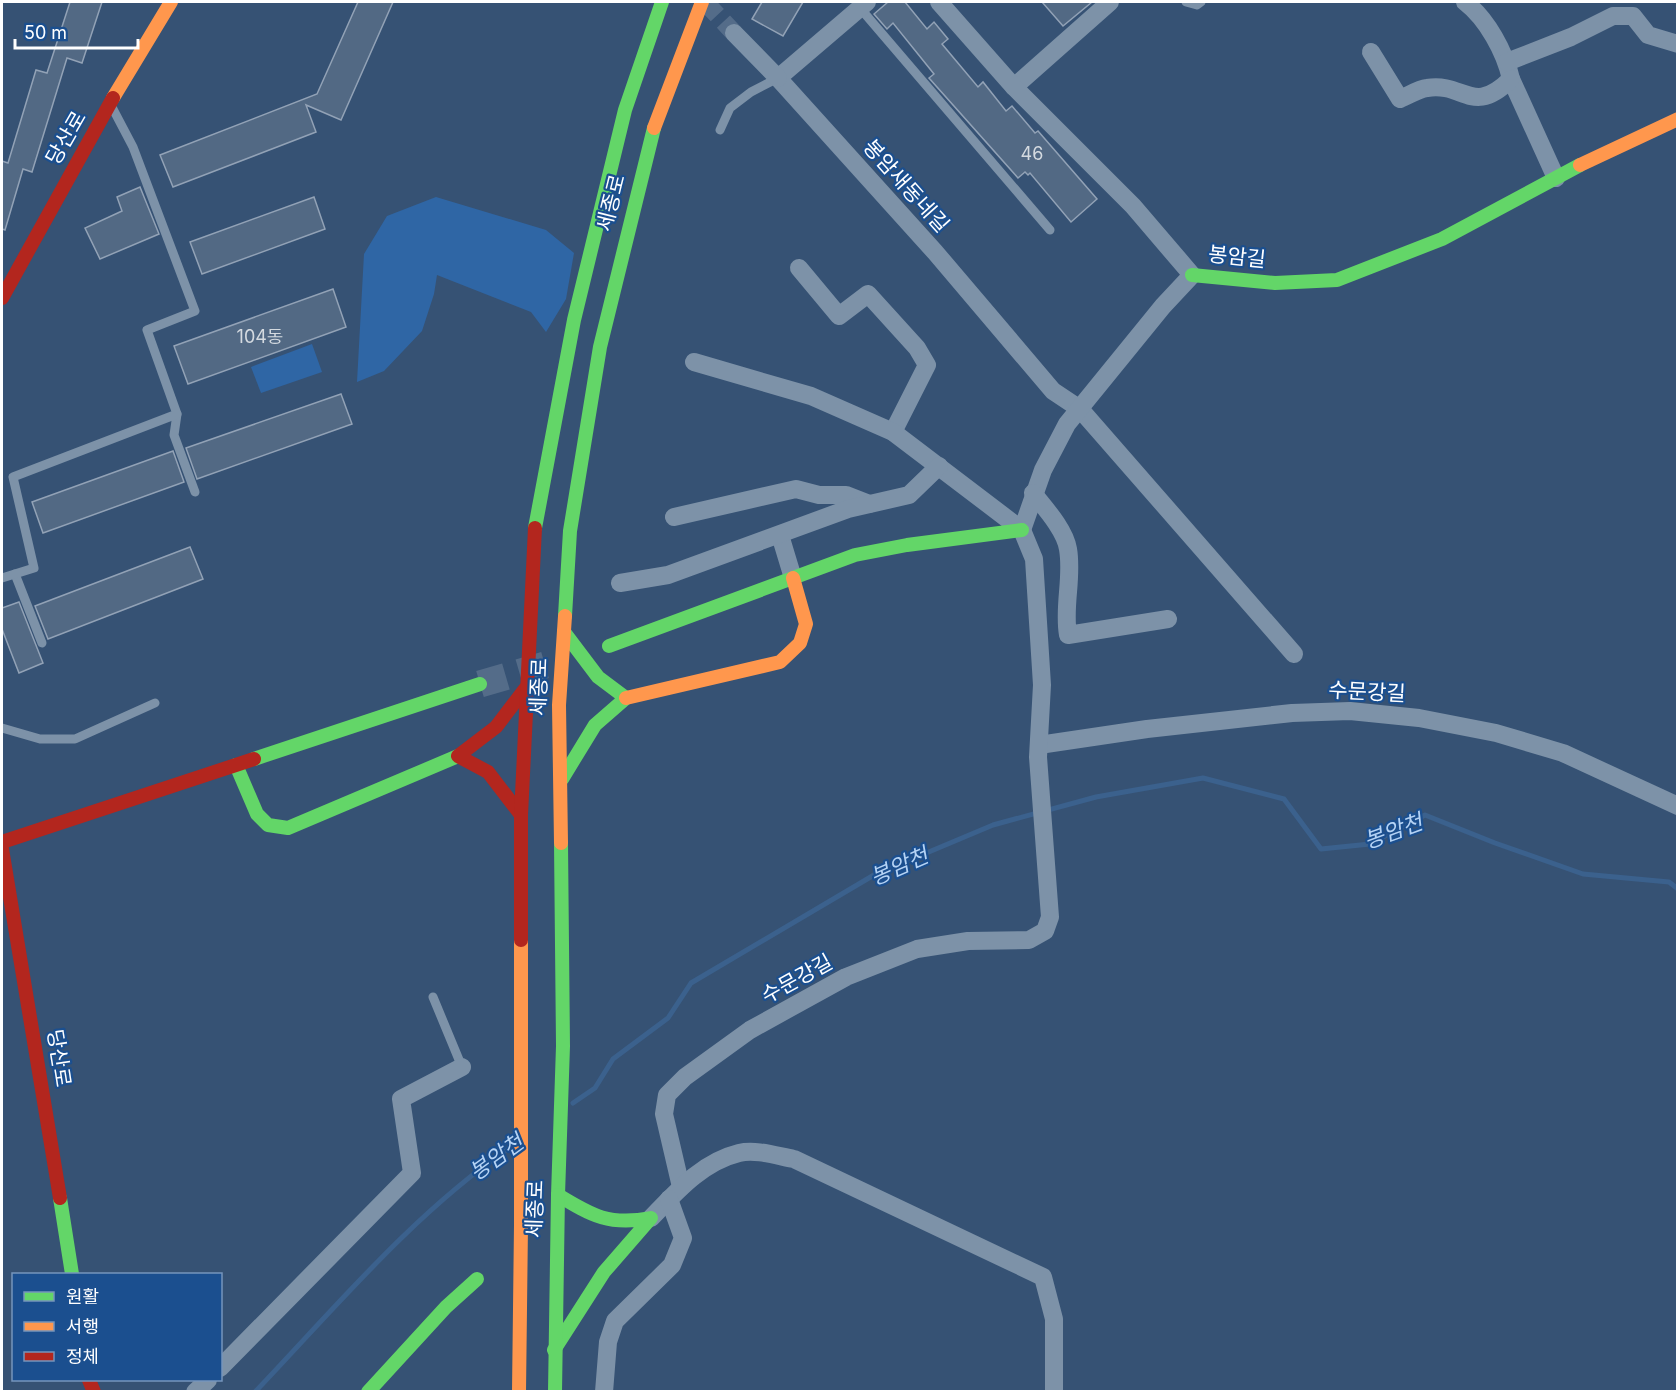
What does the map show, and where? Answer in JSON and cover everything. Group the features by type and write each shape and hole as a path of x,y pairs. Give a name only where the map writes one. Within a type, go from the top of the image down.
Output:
{"main road":[{"name":"당산로","path":"2,298 110,104 171,2"},
{"name":"세종로","path":"519,1392 522,1082 521,814 525,689 535,526 574,320 625,110 662,2"},
{"name":"세종로","path":"555,1392 554,1350 563,1046 559,705 570,531 600,347 650,138 702,2"},
{"name":"봉암길","path":"1192,275 1275,283 1337,280 1442,239 1614,147 1677,119"},
{"path":"609,646 855,555 907,545 1022,530"},
{"path":"560,783 590,727 604,712 626,698 780,662 797,649 806,632 807,614 793,578"},
{"path":"564,632 608,689 626,698"},
{"path":"2,842 480,684"},
{"path":"236,765 257,814 268,825 288,828 458,756 481,742 498,727 525,689"},
{"path":"458,756 480,763 493,775 521,814"},
{"name":"당산로","path":"2,849 72,1273"},
{"path":"558,1195 610,1223 628,1224 651,1218"},
{"path":"554,1350 604,1272 651,1218"},
{"path":"368,1392 446,1306 477,1279"}],"street":[{"name":"봉암길","path":"939,2 1014,87 1132,206 1192,275"},
{"path":"1014,87 1110,2"},
{"path":"1465,2 1489,30 1556,178"},
{"path":"778,78 863,5"},
{"path":"1371,52 1400,99 1427,88 1476,98 1496,94 1509,70 1613,16 1633,16 1648,35 1677,44"},
{"name":"봉암새동네길","path":"734,33 778,78 935,252 1053,391 1080,409 1294,654"},
{"path":"799,268 839,316 868,294 922,356 927,365 893,432"},
{"path":"1022,530 1033,493 1067,424 1162,306 1192,275"},
{"path":"694,362 811,396 893,432 1022,530 1034,559 1042,685 1039,751"},
{"path":"620,583 668,575 848,509 909,495 939,466"},
{"path":"674,517 796,489 819,495 846,495 871,505"},
{"path":"1033,493 1053,519 1068,548 1065,619 1068,635 1168,619"},
{"path":"780,535 793,578"},
{"name":"수문강길","path":"604,1392 608,1342 615,1321 672,1265 683,1238 664,1114 667,1095 685,1077 750,1030 846,977 917,949 968,941 1029,940 1045,931 1050,916 1039,751 1147,729 1292,713 1350,711 1419,718 1497,733 1563,753 1677,806"},
{"path":"222,1366 412,1173 401,1099 462,1067"},
{"path":"651,1218 675,1193 710,1164 740,1153 764,1153 794,1159 1043,1277 1054,1319 1054,1392"},
{"path":"195,1392 207,1381"}],"lane":[{"path":"1186,2 1197,5 1201,2"},
{"path":"863,5 1050,230"},
{"path":"720,130 730,108 778,78"},
{"path":"110,104 133,147 195,311 147,330 177,414 174,435 195,492"},
{"path":"2,578 34,567 13,477 177,414"},
{"path":"15,574 42,643"},
{"path":"2,728 40,739 75,739 155,703"},
{"path":"433,997 462,1067"}],"shaded area":[{"path":"436,197 546,230 574,253 566,299 546,332 531,312 437,275 434,294 422,331 384,371 357,382 364,254 387,216"},
{"path":"312,344 322,372 261,393 251,367"}],"building":[{"path":"70,2 102,2 82,63 67,58 32,172 23,169 5,230 2,229 2,161 8,163 36,70 47,73"},
{"path":"358,2 393,2 341,120 306,105 316,132 173,187 160,155 317,94"},
{"path":"762,2 803,2 783,36 752,19"},
{"path":"888,2 905,2 927,29 934,22 948,39 942,44 978,87 983,82 1006,111 1012,106 1035,133 1038,131 1097,199 1071,222 1030,173 1028,175 1025,172 1018,178 929,78 934,74 893,23 887,29 874,14"},
{"path":"1042,2 1092,2 1063,26"},
{"path":"140,187 159,234 100,259 85,228 122,211 117,197"},
{"path":"314,197 325,229 202,274 190,242"},
{"path":"333,289 346,327 188,384 174,346"},
{"path":"341,394 352,424 197,479 186,448"},
{"path":"173,451 184,482 43,533 32,502"},
{"path":"190,547 203,579 48,639 35,606"},
{"path":"19,602 43,663 19,673 2,629 2,608"}],"waterway":[{"name":"봉암천","path":"573,1103 595,1088 613,1059 668,1018 691,983 874,875 993,825 1096,797 1203,778 1284,799 1321,849 1370,844 1425,815 1583,874 1669,882 1678,889"},
{"name":"봉암천","path":"255,1392 345,1295 408,1232 440,1202 509,1148"}],"tunnel":[{"path":"705,2 734,33"},
{"path":"480,684 545,665"}],"traffic: fast":[{"path":"535,528 574,320 625,110 662,2"},
{"path":"565,616 570,531 600,347 654,128"},
{"path":"1192,275 1275,283 1337,280 1442,239 1580,165"},
{"path":"609,646 855,555 907,545 1022,530"},
{"path":"562,779 595,725 626,698 598,677 564,632"},
{"path":"254,759 480,684"},
{"path":"236,765 257,814 268,825 288,828 458,756"},
{"path":"558,1195 563,1046 561,843"},
{"path":"554,1350 604,1272 651,1218 613,1220 592,1214 558,1195"},
{"path":"555,1392 558,1195"},
{"path":"60,1198 72,1273"},
{"path":"368,1392 446,1307 477,1279"}],"traffic: slow":[{"path":"113,98 171,2"},
{"path":"654,128 702,2"},
{"path":"1580,165 1678,119"},
{"path":"626,698 780,662 800,643 806,624 793,578"},
{"path":"561,843 559,705 565,616"},
{"path":"521,940 521,1225"},
{"path":"519,1392 521,1225"}],"traffic: jam":[{"path":"2,298 113,98"},
{"path":"521,940 521,815 535,528"},
{"path":"521,815 488,772 458,756 496,727 525,689"},
{"path":"2,842 254,759"},
{"path":"2,849 60,1198"},
{"path":"89,1381 94,1392"}]}
